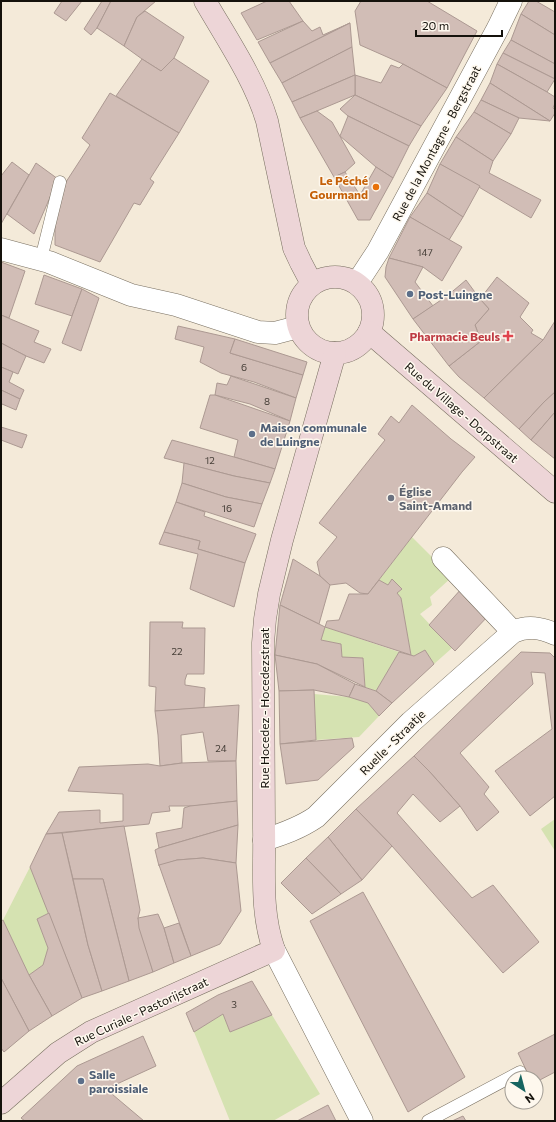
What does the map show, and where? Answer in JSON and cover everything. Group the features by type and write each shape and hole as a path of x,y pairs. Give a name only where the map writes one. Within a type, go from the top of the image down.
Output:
{"street":[{"path":"205,1 262,103 294,248 312,284"},
{"name":"Rue de la Montagne - Bergstraat","path":"357,284 378,251 498,28 511,1"},
{"path":"1,249 41,260 131,296 176,305 258,332 275,333 298,327"},
{"path":"326,277 350,280 357,284 367,293 372,306 373,320 369,332 365,338 355,348 342,353 323,352 312,346 304,338 298,327 297,307 302,294 312,284 326,277"},
{"name":"Rue du Village - Dorpstraat","path":"369,332 555,492"},
{"name":"Rue Hocedez - Hocedezstraat","path":"274,950 268,933 263,892 263,643 265,619 282,540 335,353"},
{"path":"443,558 513,632 530,627 542,629 555,634"},
{"name":"Ruelle - Straatje","path":"264,840 286,833 316,817 412,722 513,632"},
{"path":"274,950 362,1121"},
{"name":"Rue Curiale - Pastorijstraat","path":"1,1103 58,1053 91,1032 274,950"}],"lane":[{"path":"41,260 60,182"},
{"path":"428,1121 504,1081"}],"green space":[{"path":"412,537 452,577 430,597 432,605 420,614 452,648 434,664 425,650 414,656 411,655 401,598 397,593 402,589 392,580 388,585 379,580"},
{"path":"325,627 399,652 376,691 365,687 363,658 342,657 341,644 321,640"},
{"path":"314,694 349,697 368,703 379,716 359,737 316,740"},
{"path":"555,819 555,851 541,829"},
{"path":"30,867 49,913 37,919 48,948 43,965 29,975 3,920"},
{"path":"223,1014 230,1032 272,1015 320,1094 273,1121 230,1121 194,1032"}],"building":[{"path":"62,1 82,1 66,21 54,13"},
{"path":"102,1 111,1 97,28 91,35 84,29"},
{"path":"111,1 156,1 137,17 124,46 97,28"},
{"path":"267,1 289,1 303,21 257,40 241,13"},
{"path":"361,1 427,1 477,31 447,88 403,64 360,45 355,11"},
{"path":"529,1 536,1 555,12 555,35 521,14"},
{"path":"145,11 184,37 174,58 161,71 124,46 137,17"},
{"path":"521,14 555,35 555,64 511,40"},
{"path":"303,21 312,31 320,27 323,35 350,23 270,63 258,42"},
{"path":"350,23 352,47 282,83 270,63"},
{"path":"511,40 555,64 555,79 503,53"},
{"path":"352,47 355,75 292,102 282,83"},
{"path":"503,53 555,79 547,92 497,64"},
{"path":"174,58 209,81 179,133 116,96 142,59 161,71"},
{"path":"403,64 447,88 421,126 355,95 355,75 381,83 391,65 399,68"},
{"path":"497,64 555,97 553,108 555,113 550,121 490,83"},
{"path":"355,75 355,95 300,118 292,102"},
{"path":"490,83 550,121 519,118 481,100"},
{"path":"110,93 179,133 150,179 154,182 140,205 134,203 100,262 55,245 55,220 64,185 90,145 82,138"},
{"path":"355,95 421,126 409,146 348,116 340,109"},
{"path":"481,100 519,118 511,134 474,112"},
{"path":"317,111 332,122 355,163 345,172 334,177 300,118"},
{"path":"474,112 511,134 493,161 456,137"},
{"path":"348,116 409,146 393,178 376,167 340,136"},
{"path":"456,137 493,161 489,173 541,200 531,218 440,164"},
{"path":"12,162 29,175 1,224 1,176"},
{"path":"36,163 58,179 34,234 7,214"},
{"path":"440,164 480,186 463,217 427,193"},
{"name":"Le Péché Gourmand","path":"376,167 393,178 370,220 358,220 334,177 345,172 360,195"},
{"path":"427,193 463,217 449,240 410,217"},
{"path":"410,217 462,247 442,281 423,267 389,258"},
{"name":"Post-Luingne","path":"389,258 423,267 415,282 433,306 413,319 385,277"},
{"path":"1,262 25,271 9,318 1,315"},
{"path":"44,275 82,289 72,316 35,304"},
{"name":"Pharmacie Beuls","path":"497,277 529,303 520,317 533,330 531,333 543,340 484,398 459,377 449,366 481,341 475,325 489,309 480,299"},
{"path":"466,280 489,309 475,325 481,341 449,366 413,319 447,296"},
{"path":"82,289 99,298 81,351 62,343"},
{"path":"1,315 39,331 34,342 51,349 44,363 26,356 1,343"},
{"path":"555,321 555,392 519,429 484,398 543,340"},
{"path":"178,326 235,339 230,353 303,375 296,398 254,382 221,373 200,362 204,347 175,339"},
{"path":"235,339 307,362 303,375 230,353"},
{"path":"1,343 26,356 18,374 1,367"},
{"path":"1,367 13,372 9,382 24,390 20,399 1,390"},
{"path":"231,376 296,398 290,421 250,404 215,395 217,383 227,385"},
{"path":"1,390 20,399 16,410 2,404 1,407"},
{"path":"555,392 555,412 531,440 519,429"},
{"name":"Maison communale de Luingne","path":"210,395 215,395 290,421 275,469 234,457 238,440 200,428"},
{"name":"Église Saint-Amand","path":"412,405 451,439 475,457 368,594 360,593 346,583 330,585 320,576 317,562 337,537 319,523 385,440 378,434 391,416 399,423"},
{"path":"555,412 555,459 531,440"},
{"path":"1,427 27,435 22,448 1,440"},
{"path":"172,440 275,469 270,483 234,476 164,458"},
{"path":"184,463 234,476 270,483 262,504 226,497 182,483"},
{"path":"182,483 226,497 262,504 254,527 176,502"},
{"path":"176,502 205,512 204,516 256,534 245,563 198,549 200,541 164,532"},
{"path":"164,532 200,541 198,549 245,563 234,607 190,589 198,554 159,544"},
{"path":"293,559 320,576 330,585 319,624 280,605"},
{"path":"392,579 402,589 397,593 401,598 411,655 325,627 327,621 339,620 349,594 368,594 379,580 388,585"},
{"path":"462,588 489,615 455,651 429,625"},
{"path":"280,605 325,627 321,640 341,644 342,657 363,658 365,687 317,664 275,655"},
{"path":"150,622 183,622 182,628 205,628 204,674 187,674 185,680 185,685 205,688 204,708 155,711 156,687 149,686"},
{"path":"425,650 434,664 392,703 376,691 399,652 414,656"},
{"path":"521,652 550,653 555,658 555,796 530,816 495,771 552,729 545,673 531,672 533,684 460,753 489,787 484,794 499,812 477,831 460,806 414,756"},
{"path":"275,655 317,664 355,684 349,697 314,690 279,691"},
{"path":"355,684 376,691 392,703 379,716 368,703 349,697"},
{"path":"314,690 316,740 280,744 279,691"},
{"path":"239,705 236,761 208,761 203,732 181,735 182,763 160,766 155,711"},
{"path":"352,738 354,747 318,780 286,784 280,744"},
{"path":"414,756 460,806 440,822 413,794 397,813 472,898 493,885 539,942 503,973 392,846 356,809"},
{"path":"236,761 237,801 193,806 169,806 170,811 152,813 149,824 46,834 59,812 100,810 100,823 123,821 123,794 68,791 79,767 148,764 160,766 182,763"},
{"path":"237,801 238,825 159,848 156,833 182,828 184,808"},
{"path":"356,809 392,846 362,880 328,837"},
{"path":"238,825 236,863 203,858 177,860 159,866 155,850"},
{"path":"124,826 140,910 138,918 153,972 129,981 103,879 73,879 62,833"},
{"path":"62,833 88,945 102,991 82,998 30,867 46,834"},
{"path":"328,837 362,880 341,894 306,858"},
{"path":"203,858 236,863 241,911 220,944 191,956 159,865 177,860"},
{"path":"306,858 341,894 312,914 281,883"},
{"path":"73,879 103,879 129,981 102,991 88,945"},
{"path":"363,892 465,1077 408,1112 310,921"},
{"path":"49,913 82,998 52,1016 29,975 43,965 48,948 37,919"},
{"path":"158,914 164,928 174,963 153,972 139,928 138,918"},
{"path":"3,920 29,975 52,1016 29,1031 1,978 1,921"},
{"path":"179,923 191,956 174,963 164,928"},
{"path":"1,978 29,1031 4,1052 1,1048"},
{"path":"252,981 272,1015 230,1032 223,1014 194,1032 186,1013 218,995"},
{"path":"555,1034 555,1072 544,1078 544,1070 526,1070 518,1053"},
{"path":"143,1036 156,1066 106,1089 144,1121 25,1121 21,1118 77,1066"},
{"path":"328,1105 336,1121 297,1121"},
{"path":"463,1116 466,1121 452,1121"}],"place":[{"name":"Le Péché Gourmand","path":"376,187"},
{"name":"Post-Luingne","path":"410,294"},
{"name":"Pharmacie Beuls","path":"508,336"},
{"name":"Maison communale de Luingne","path":"252,434"},
{"name":"Église Saint-Amand","path":"391,498"},
{"name":"Salle paroissiale","path":"81,1081"}]}
